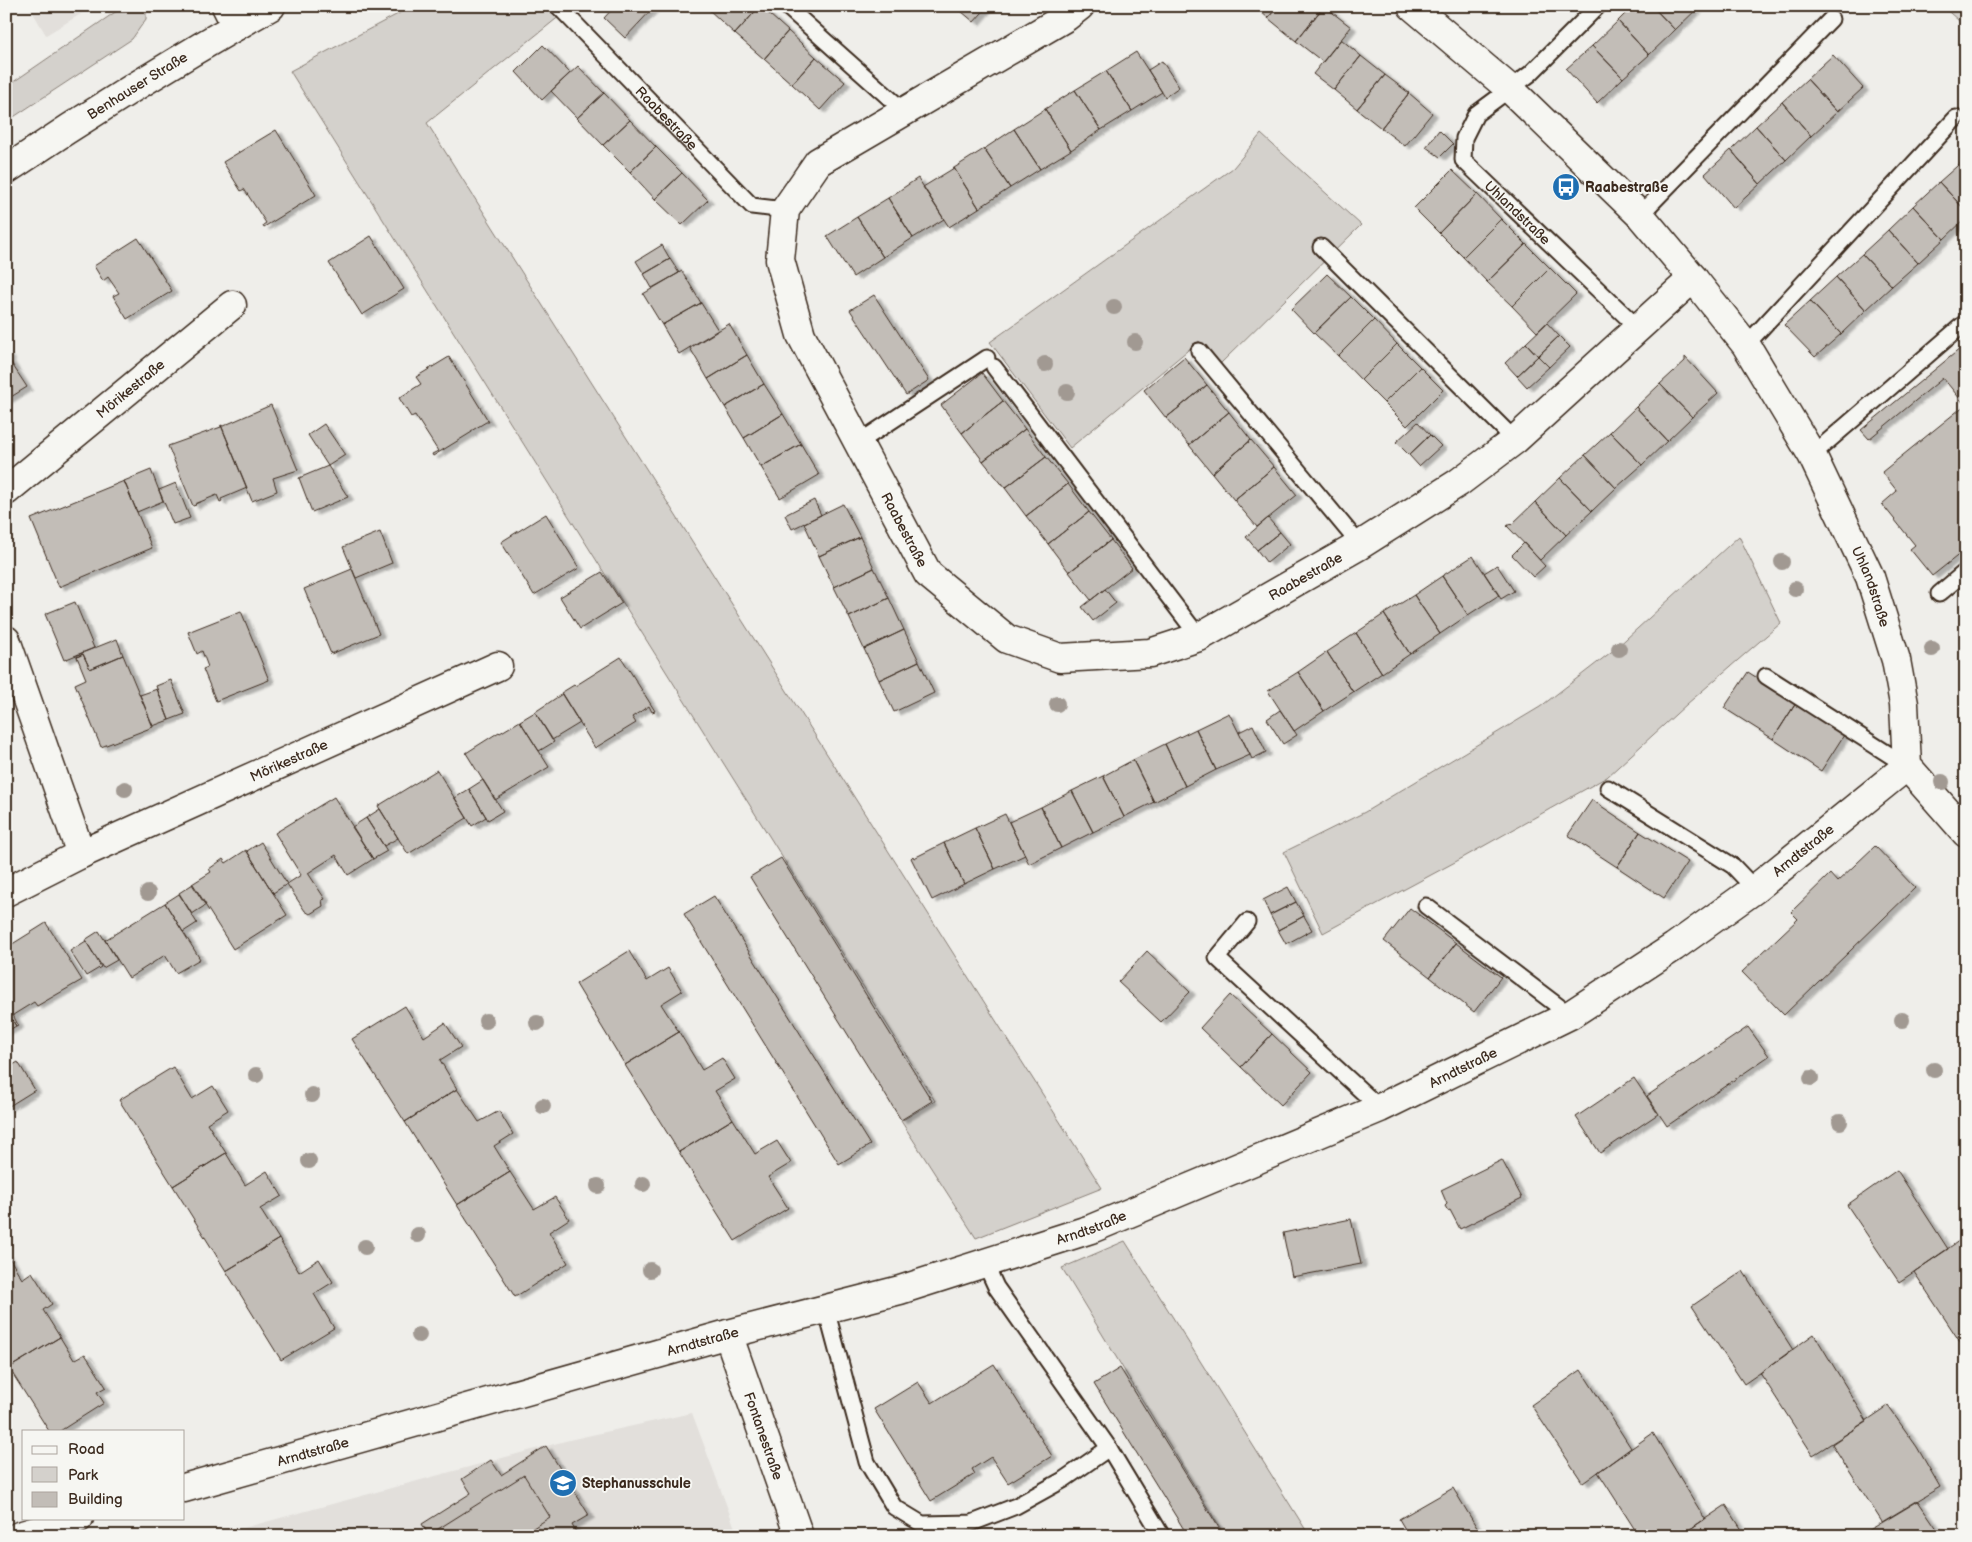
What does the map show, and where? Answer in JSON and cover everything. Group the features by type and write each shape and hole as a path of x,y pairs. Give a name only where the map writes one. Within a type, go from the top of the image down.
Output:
{"street":[{"name":"Benhauser Straße","path":"6,170 231,16 271,6"},
{"name":"Uhlandstraße","path":"1412,6 1510,89 1640,215 1746,345 1812,456 1870,577 1891,643 1904,704 1907,766"},
{"name":"Raabestraße","path":"1066,10 905,112 818,162 785,210 780,260 801,335 928,574 1007,639 1060,658 1150,653 1199,637 1360,545 1458,483 1515,440 1693,278"},
{"name":"Mörikestraße","path":"6,491 232,306"},
{"path":"6,640 81,854"},
{"name":"Mörikestraße","path":"6,892 81,854 498,666"},
{"path":"1907,766 1966,834"},
{"name":"Arndtstraße","path":"185,1488 728,1334 900,1290 1091,1230 1380,1108 1570,1015 1674,947 1755,889 1907,766"},
{"name":"Fontanestraße","path":"728,1334 799,1536"},
{"path":"19,1536 72,1520"}],"lane":[{"name":"Raabestraße","path":"558,6 752,206 785,210"},
{"path":"786,6 905,112"},
{"name":"Uhlandstraße","path":"1598,6 1530,74 1476,114 1464,138 1463,160 1637,327"},
{"path":"1640,215 1830,19"},
{"path":"1746,345 1956,118"},
{"path":"1322,247 1515,440"},
{"path":"1812,456 1966,322"},
{"name":"Raabestraße","path":"1199,351 1360,545"},
{"path":"858,442 991,362 1199,637"},
{"path":"1939,594 1966,571"},
{"path":"1766,676 1907,766"},
{"path":"1608,788 1733,866 1755,889"},
{"path":"1426,906 1570,1015"},
{"path":"1247,922 1217,958 1380,1108"},
{"path":"985,1263 996,1287 1109,1448 1162,1536"},
{"path":"826,1309 866,1462 894,1507 922,1524 972,1523 1016,1506 1063,1480 1109,1448"}],"shaded area":[{"path":"29,6 94,6 46,35"},
{"name":"Stephanusschule","path":"692,1413 738,1536 214,1536 569,1440"}],"green space":[{"path":"124,6 146,6 146,19 132,39 6,122 6,87"},
{"path":"413,6 551,6 561,15 427,123 1102,1188 976,1238 901,1121 935,1101 290,71"},
{"path":"1942,6 1962,6 1966,10 1966,27"},
{"path":"1261,134 1361,225 1218,366 1199,341 1070,448 990,342 1233,168"},
{"path":"1739,536 1781,623 1687,704 1607,777 1323,933 1284,852 1365,812 1540,707 1615,649"},
{"path":"1125,1241 1308,1536 1225,1536 1062,1268"}],"building":[{"path":"615,6 655,6 625,38 604,18"},
{"path":"709,6 760,6 735,34 707,8"},
{"path":"760,6 788,31 764,59 735,34"},
{"path":"955,6 988,6 974,22"},
{"path":"1254,6 1278,6 1268,18"},
{"path":"1278,6 1324,6 1296,41 1268,18"},
{"path":"1324,6 1351,27 1323,62 1296,41"},
{"path":"1633,6 1652,6 1675,30 1649,55 1618,21"},
{"path":"1652,6 1700,6 1675,30"},
{"path":"1618,21 1649,55 1623,78 1592,46"},
{"path":"788,31 816,57 792,84 764,59"},
{"path":"1341,39 1361,56 1334,90 1313,74"},
{"path":"543,45 570,73 542,100 516,72"},
{"path":"1592,46 1623,78 1597,103 1566,69"},
{"path":"1136,52 1162,92 1132,111 1106,71"},
{"path":"1833,55 1863,88 1837,112 1807,79"},
{"path":"1361,56 1385,75 1357,109 1334,90"},
{"path":"816,57 845,82 820,110 792,84"},
{"path":"1162,61 1179,87 1165,97 1148,70"},
{"path":"578,66 604,93 577,118 551,91"},
{"path":"1106,71 1132,111 1101,130 1075,90"},
{"path":"1385,75 1409,93 1381,128 1357,109"},
{"path":"1807,79 1837,112 1811,136 1782,102"},
{"path":"1075,90 1101,130 1071,150 1045,109"},
{"path":"604,93 630,120 603,145 577,118"},
{"path":"1409,93 1432,113 1405,146 1381,128"},
{"path":"1782,102 1811,136 1786,160 1756,126"},
{"path":"1045,109 1071,150 1040,169 1014,129"},
{"path":"630,120 656,147 630,172 603,145"},
{"path":"1756,126 1786,160 1760,184 1731,150"},
{"path":"1014,129 1040,169 1010,188 984,149"},
{"path":"276,130 316,195 264,227 263,225 266,223 244,189 241,191 223,162"},
{"path":"1439,130 1453,144 1440,157 1426,147"},
{"path":"656,147 682,173 655,199 630,172"},
{"path":"984,149 1010,188 979,208 954,168"},
{"path":"1731,150 1760,184 1734,208 1705,174"},
{"path":"1966,159 1966,211 1939,182"},
{"path":"954,168 979,208 949,227 923,187"},
{"path":"1452,170 1477,194 1439,233 1414,208"},
{"path":"682,173 708,200 682,225 655,199"},
{"path":"918,178 944,219 913,238 888,198"},
{"path":"1939,182 1966,211 1966,218 1944,239 1913,206"},
{"path":"1477,194 1501,219 1463,257 1439,233"},
{"path":"888,198 913,238 883,257 857,217"},
{"path":"1913,206 1944,239 1918,263 1888,230"},
{"path":"857,217 883,257 853,277 827,236"},
{"path":"1501,219 1526,244 1487,282 1463,257"},
{"path":"1888,230 1918,263 1892,286 1862,254"},
{"path":"371,236 404,289 362,315 329,263"},
{"path":"138,238 172,291 127,319 113,296 119,293 108,277 103,281 94,266"},
{"path":"1526,244 1550,268 1512,306 1487,282"},
{"path":"662,245 670,259 644,274 636,261"},
{"path":"1862,254 1892,286 1866,310 1836,277"},
{"path":"670,259 679,273 652,288 644,274"},
{"path":"1550,268 1576,294 1537,332 1512,306"},
{"path":"682,271 701,303 662,325 643,294"},
{"path":"1327,274 1351,297 1314,333 1291,309"},
{"path":"1836,277 1866,310 1841,334 1810,301"},
{"path":"874,295 929,380 906,395 850,310"},
{"path":"1351,297 1374,320 1338,356 1314,333"},
{"path":"1810,301 1841,334 1815,357 1784,325"},
{"path":"701,303 718,330 679,354 662,325"},
{"path":"1374,320 1397,344 1361,380 1338,356"},
{"path":"1547,323 1559,336 1538,356 1526,343"},
{"path":"729,324 747,355 708,379 690,348"},
{"path":"1559,336 1570,347 1549,367 1538,356"},
{"path":"1526,343 1538,356 1517,376 1505,363"},
{"path":"1397,344 1420,367 1384,403 1361,380"},
{"path":"1966,344 1966,549 1932,576 1910,549 1915,545 1882,504 1897,491 1882,472 1965,405 1943,378 1869,439 1861,430"},
{"path":"6,352 27,387 6,400"},
{"path":"747,355 764,384 725,407 708,379"},
{"path":"1538,356 1549,367 1527,387 1517,376"},
{"path":"449,357 489,422 471,431 433,456 432,454 438,451 415,415 411,417 399,398 421,384 416,377"},
{"path":"1184,357 1207,385 1166,418 1144,390"},
{"path":"1685,357 1718,393 1692,417 1660,384 1685,361"},
{"path":"1420,367 1443,390 1407,426 1384,403"},
{"path":"982,373 1003,401 962,433 941,405"},
{"path":"764,384 783,414 744,438 725,407"},
{"path":"1660,384 1692,417 1667,441 1636,407"},
{"path":"1207,385 1229,412 1189,445 1166,418"},
{"path":"1003,401 1025,429 983,461 962,433"},
{"path":"271,405 298,470 273,478 277,491 252,501 221,425 223,426"},
{"path":"1636,407 1667,441 1642,465 1610,432"},
{"path":"1229,412 1251,440 1212,473 1189,445"},
{"path":"783,414 801,444 761,467 744,438"},
{"path":"1418,422 1430,435 1409,455 1396,442"},
{"path":"324,424 345,455 328,466 308,435"},
{"path":"221,425 247,488 221,499 222,501 220,502 217,495 193,506 168,446 221,427"},
{"path":"1025,429 1046,457 1005,488 983,461"},
{"path":"1610,432 1642,465 1616,488 1585,455"},
{"path":"1430,435 1441,446 1419,466 1409,455"},
{"path":"1251,440 1274,467 1234,500 1212,473"},
{"path":"801,444 819,475 780,498 761,467"},
{"path":"1585,455 1616,488 1592,511 1560,478"},
{"path":"1046,457 1068,484 1026,516 1005,488"},
{"path":"328,466 348,497 312,512 299,478"},
{"path":"1274,467 1297,495 1257,527 1234,500"},
{"path":"151,470 163,501 137,512 124,481"},
{"path":"1560,478 1592,511 1566,535 1535,502"},
{"path":"124,481 152,548 59,587 31,519"},
{"path":"176,483 190,518 173,524 159,490"},
{"path":"1068,484 1089,512 1048,544 1026,516"},
{"path":"814,500 821,515 792,529 785,515"},
{"path":"1535,502 1566,535 1540,560 1507,526 1511,525"},
{"path":"843,504 860,537 819,556 804,523"},
{"path":"1089,512 1111,540 1069,572 1048,544"},
{"path":"546,514 579,568 534,595 501,542"},
{"path":"1268,518 1280,532 1257,550 1246,537"},
{"path":"380,532 392,563 356,578 343,547"},
{"path":"1280,532 1290,544 1267,563 1257,550"},
{"path":"860,537 874,568 834,587 819,556"},
{"path":"1111,540 1132,568 1091,600 1069,572"},
{"path":"1524,543 1545,566 1533,577 1512,555"},
{"path":"1473,556 1499,595 1468,615 1442,576"},
{"path":"1497,565 1514,591 1501,599 1484,573"},
{"path":"874,568 889,598 849,617 834,587"},
{"path":"352,569 379,634 331,654 304,589"},
{"path":"602,572 622,603 580,629 560,597"},
{"path":"1442,576 1468,615 1440,634 1414,595"},
{"path":"1105,589 1116,603 1093,621 1082,607"},
{"path":"1414,595 1440,634 1410,654 1384,614"},
{"path":"889,598 904,630 864,649 849,617"},
{"path":"75,602 94,648 64,660 45,614"},
{"path":"241,611 269,680 216,701 203,669 208,667 202,651 197,654 188,632"},
{"path":"1384,614 1410,654 1382,673 1356,633"},
{"path":"904,630 919,661 879,680 864,649"},
{"path":"1356,633 1382,673 1353,692 1327,652"},
{"path":"117,639 123,655 90,669 83,654 77,657 77,655"},
{"path":"1327,652 1353,692 1324,711 1298,672"},
{"path":"83,654 90,669 123,655 153,727 101,747 75,684 86,679 77,657"},
{"path":"621,657 655,711 652,712 649,706 632,717 636,723 595,748 561,693"},
{"path":"919,661 934,693 894,712 879,680"},
{"path":"1298,672 1324,711 1294,731 1268,691"},
{"path":"1748,672 1796,703 1773,739 1724,708"},
{"path":"171,680 185,714 169,720 156,686"},
{"path":"157,689 169,720 153,726 140,695"},
{"path":"562,694 580,723 552,740 535,712"},
{"path":"1796,703 1844,735 1821,771 1773,739"},
{"path":"1280,710 1297,735 1283,744 1267,719"},
{"path":"535,712 554,742 539,751 520,721"},
{"path":"1229,713 1250,755 1216,770 1196,729"},
{"path":"520,721 549,767 495,800 466,753"},
{"path":"1253,725 1266,752 1252,759 1239,732"},
{"path":"1196,729 1216,770 1185,786 1165,744"},
{"path":"1165,744 1185,786 1154,802 1133,760"},
{"path":"1133,760 1154,802 1124,817 1103,776"},
{"path":"437,770 467,818 408,854 378,806"},
{"path":"1103,776 1124,817 1093,832 1072,791"},
{"path":"483,780 503,811 488,820 469,789"},
{"path":"469,789 486,817 472,826 455,798"},
{"path":"1072,791 1093,832 1061,848 1041,807"},
{"path":"334,797 373,859 348,875 336,855 308,873 325,899 322,900 323,906 310,914 305,911 287,884 301,875 275,833"},
{"path":"1592,800 1640,832 1617,867 1568,835"},
{"path":"1041,807 1061,848 1029,864 1009,822"},
{"path":"380,809 398,838 384,846 366,818"},
{"path":"1005,814 1025,855 995,869 975,828"},
{"path":"366,818 387,851 373,859 352,827"},
{"path":"975,828 995,869 964,884 944,843"},
{"path":"1640,832 1688,862 1664,898 1617,867"},
{"path":"261,842 287,884 273,893 247,851"},
{"path":"944,843 964,884 932,900 911,858"},
{"path":"1875,846 1915,888 1784,1015 1742,972 1798,919 1791,912 1830,874 1837,882"},
{"path":"246,850 287,915 233,949 192,884 211,872 209,869 223,859 226,863"},
{"path":"781,858 932,1101 901,1120 750,877"},
{"path":"193,884 206,905 192,914 179,893"},
{"path":"1288,887 1296,902 1270,915 1263,900"},
{"path":"179,894 197,923 183,932 165,903"},
{"path":"714,896 870,1145 839,1164 684,914"},
{"path":"1296,902 1304,916 1278,930 1270,915"},
{"path":"165,903 200,959 176,973 165,955 129,978 105,940"},
{"path":"1410,908 1456,943 1430,977 1384,941"},
{"path":"1304,916 1312,930 1286,944 1278,930"},
{"path":"46,923 82,980 37,1006 34,1002 13,1015 18,1025 16,1026 6,1010 6,948"},
{"path":"99,931 117,960 103,968 85,940"},
{"path":"86,941 101,967 86,976 70,951"},
{"path":"1456,943 1501,977 1474,1012 1430,977"},
{"path":"629,951 647,981 668,968 682,991 661,1004 679,1032 625,1065 576,984"},
{"path":"1147,951 1190,992 1161,1022 1118,982"},
{"path":"1230,995 1272,1034 1241,1067 1200,1028"},
{"path":"405,1006 424,1037 445,1023 461,1047 440,1060 457,1089 405,1122 352,1039"},
{"path":"6,1010 16,1026 6,1032"},
{"path":"1748,1027 1769,1056 1667,1126 1647,1096"},
{"path":"679,1032 702,1070 722,1058 735,1079 715,1091 733,1119 679,1152 625,1065"},
{"path":"1272,1034 1312,1072 1281,1105 1241,1067"},
{"path":"18,1062 35,1090 6,1108 6,1069"},
{"path":"173,1067 192,1099 213,1086 228,1110 207,1123 226,1153 173,1186 119,1100"},
{"path":"1634,1078 1658,1114 1600,1153 1576,1117"},
{"path":"457,1089 479,1122 499,1111 513,1134 494,1146 510,1172 457,1205 405,1122"},
{"path":"733,1119 755,1154 777,1141 791,1163 768,1177 788,1208 735,1241 679,1152"},
{"path":"226,1153 245,1185 267,1171 282,1196 260,1209 279,1239 226,1271 173,1186"},
{"path":"1502,1160 1522,1198 1460,1229 1450,1210 1448,1211 1445,1206 1447,1204 1441,1190"},
{"path":"1897,1170 1948,1249 1899,1282 1847,1205"},
{"path":"510,1172 534,1209 555,1197 569,1219 549,1232 568,1263 515,1297 457,1205"},
{"path":"1351,1219 1361,1264 1292,1277 1283,1233"},
{"path":"1966,1236 1966,1351 1914,1272"},
{"path":"279,1239 299,1272 319,1259 333,1282 314,1294 334,1328 281,1360 226,1271"},
{"path":"7,1254 22,1279 32,1272 52,1304 43,1310 60,1337 9,1368 6,1363"},
{"path":"1743,1271 1793,1350 1744,1384 1692,1306"},
{"path":"1814,1334 1867,1421 1813,1455 1760,1373"},
{"path":"60,1337 74,1360 85,1354 106,1387 97,1392 104,1403 62,1430 48,1430 9,1368"},
{"path":"994,1364 1052,1456 1008,1483 991,1457 972,1469 975,1474 931,1501 874,1409 918,1382 932,1403"},
{"path":"1120,1368 1224,1536 1188,1536 1094,1384"},
{"path":"1581,1370 1631,1448 1583,1483 1531,1405"},
{"path":"1888,1406 1917,1447 1940,1487 1882,1522 1832,1444"},
{"path":"1653,1433 1705,1519 1680,1536 1639,1536 1598,1472"},
{"path":"546,1446 589,1515 572,1525 578,1536 429,1536 422,1524 471,1493 462,1479 491,1460 501,1475"},
{"path":"524,1475 550,1517 521,1536 427,1536"},
{"path":"1453,1488 1482,1536 1409,1536 1399,1519"},
{"path":"1918,1501 1942,1536 1865,1536 1863,1534"},
{"path":"1726,1505 1746,1536 1680,1536 1705,1519"}],"place":[{"name":"Raabestraße","path":"1566,187"},
{"name":"Stephanusschule","path":"563,1483"}]}
